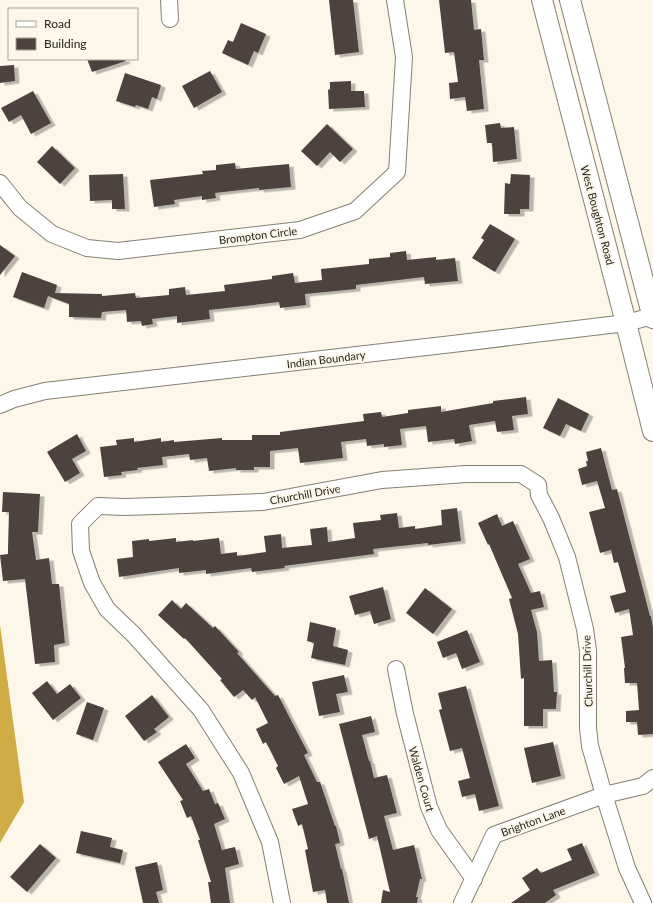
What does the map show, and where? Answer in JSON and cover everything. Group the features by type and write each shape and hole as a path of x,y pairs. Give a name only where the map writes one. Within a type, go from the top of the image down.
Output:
{"main road":[{"name":"West Boughton Road","path":"542,0 653,431"},
{"path":"570,0 653,317"}],"street":[{"path":"169,0 170,19"},
{"name":"Brompton Circle","path":"0,183 20,208 52,234 87,248 118,251 300,230 355,211 397,172 404,57 395,0"},
{"name":"Indian Boundary","path":"0,405 14,398 45,391 460,344 626,323 653,317"},
{"name":"Churchill Drive","path":"282,903 270,842 241,773 201,710 134,635 107,609 92,583 81,551 80,524 98,506 163,506 263,502 382,480 466,474 521,474 538,485 539,495 551,518 566,557 585,629 589,672 588,728 590,746 627,868 643,903"},
{"name":"Walden Court","path":"396,668 405,714 428,807 439,830 474,879"},
{"name":"Brighton Lane","path":"462,903 494,835 604,795 650,784"}],"shaded area":[{"path":"0,625 24,802 0,843"}],"building":[{"path":"329,0 353,0 359,52 335,55"},
{"path":"439,0 471,0 474,30 481,29 484,60 479,60 484,109 467,111 465,97 450,99 449,83 458,82 454,52 445,53"},
{"path":"241,23 266,34 258,53 254,51 248,65 222,53 228,40 233,42"},
{"path":"87,60 126,61 92,72"},
{"path":"14,65 15,81 0,83 0,66"},
{"path":"210,71 222,92 194,108 182,86"},
{"path":"125,73 161,85 157,99 152,97 148,109 136,105 135,107 116,101"},
{"path":"351,81 351,91 364,91 365,107 329,109 328,90 330,89 330,82"},
{"path":"33,91 51,123 31,134 21,115 9,122 1,108"},
{"path":"500,123 501,128 514,127 517,159 493,162 492,143 487,143 485,125"},
{"path":"327,124 353,149 340,162 330,152 317,166 301,151"},
{"path":"52,146 75,168 60,184 37,162"},
{"path":"235,163 236,169 289,164 291,187 259,190 259,188 215,193 216,198 202,200 202,196 174,200 175,204 154,207 150,180 203,174 202,171 216,170 216,165"},
{"path":"123,174 125,209 112,209 112,200 90,201 89,175"},
{"path":"511,174 530,175 529,209 520,209 520,214 504,214 505,183 510,184"},
{"path":"490,224 515,239 495,272 472,258 484,240 481,238"},
{"path":"0,245 15,256 0,275"},
{"path":"406,251 407,260 436,257 436,260 455,258 458,281 425,284 424,277 356,285 356,289 305,294 306,305 280,308 279,302 209,310 210,319 177,323 177,316 152,319 153,324 142,326 141,321 127,322 126,310 102,312 101,318 69,317 69,304 48,296 44,308 13,297 22,272 57,285 55,293 102,294 102,296 135,293 136,298 169,295 169,289 185,287 186,295 225,291 224,285 272,279 272,276 293,273 295,283 322,280 321,269 369,264 369,259 390,257 390,253"},
{"path":"526,397 528,414 512,416 514,430 497,432 495,421 469,425 472,441 455,444 454,439 428,442 426,426 400,429 402,445 384,447 384,444 367,446 366,439 341,442 343,458 300,463 298,448 270,451 270,467 254,467 254,470 236,470 236,468 209,471 207,458 190,460 189,454 162,457 163,465 137,468 138,470 121,472 122,475 104,477 100,447 117,445 116,440 134,438 134,442 161,438 161,442 174,440 174,442 222,438 222,440 252,440 252,435 280,435 280,432 364,421 363,414 381,412 382,417 408,413 408,410 441,406 441,412 493,403 493,401"},
{"path":"558,398 589,414 581,431 566,424 560,436 543,428"},
{"path":"77,434 86,451 72,459 80,473 65,482 47,452"},
{"path":"601,448 612,490 617,489 651,616 653,628 653,734 638,735 637,722 626,722 626,711 639,710 637,683 625,683 625,668 621,637 633,635 629,609 615,613 610,596 626,592 618,562 614,563 611,550 600,553 589,512 605,508 597,481 582,485 578,469 587,466 586,461 588,461 586,452"},
{"path":"3,492 40,494 38,532 32,532 36,560 49,558 52,584 59,584 65,643 54,645 55,662 35,664 25,579 3,581 0,555 8,554 9,512 2,512"},
{"path":"457,508 461,541 373,549 374,554 284,566 285,568 252,572 251,568 206,574 206,570 179,573 179,568 119,577 117,559 133,557 132,541 176,538 176,542 219,538 221,554 237,552 237,556 266,552 264,536 281,534 282,548 312,545 310,529 327,527 328,542 355,538 353,523 381,520 380,515 397,513 399,528 415,526 415,529 442,525 441,510"},
{"path":"497,514 502,526 513,521 530,559 518,564 531,593 540,591 544,607 531,610 537,632 539,661 552,660 554,692 557,692 556,709 543,709 543,726 524,726 524,678 521,679 518,634 509,599 512,598 489,544 488,545 478,523"},
{"path":"383,587 391,619 374,624 370,611 355,615 349,596"},
{"path":"425,588 452,609 433,634 406,613"},
{"path":"172,600 181,609 186,603 213,628 215,626 239,652 237,653 275,696 278,695 308,753 304,755 317,782 320,782 336,826 340,843 335,844 349,903 327,903 325,890 313,892 305,850 308,849 302,824 298,826 292,809 308,804 299,776 284,784 276,768 278,766 266,742 263,744 256,729 268,723 255,697 252,700 243,690 234,697 220,680 222,679 185,638 184,639 158,615"},
{"path":"310,622 336,628 333,646 348,650 345,665 311,658 314,643 307,641"},
{"path":"467,630 480,662 462,669 456,653 443,658 437,642"},
{"path":"344,675 348,692 336,694 340,712 319,716 312,682"},
{"path":"47,681 57,694 70,684 81,698 53,720 32,693"},
{"path":"466,686 499,806 479,811 475,794 462,797 458,781 470,778 462,748 450,751 439,710 442,709 438,693"},
{"path":"152,695 169,717 154,729 157,732 144,741 125,716"},
{"path":"87,702 104,708 93,740 76,734"},
{"path":"371,716 375,732 362,735 374,778 387,775 397,813 384,816 393,850 414,845 422,879 420,879 416,897 418,897 417,903 381,903 383,890 390,892 377,836 369,839 339,724"},
{"path":"553,742 561,776 532,783 524,748"},
{"path":"186,744 195,758 186,764 203,791 209,789 215,804 218,803 225,819 214,824 222,850 235,847 239,864 225,868 230,903 211,903 208,882 211,882 198,840 200,840 191,816 187,818 180,801 183,800 158,762"},
{"path":"81,831 112,838 110,847 123,850 120,863 76,853"},
{"path":"582,843 595,873 553,890 556,895 545,903 511,903 530,890 522,878 537,868 541,873 572,860 567,849"},
{"path":"40,844 56,858 27,892 10,877"},
{"path":"157,862 163,890 156,892 159,903 143,903 135,867"}]}
